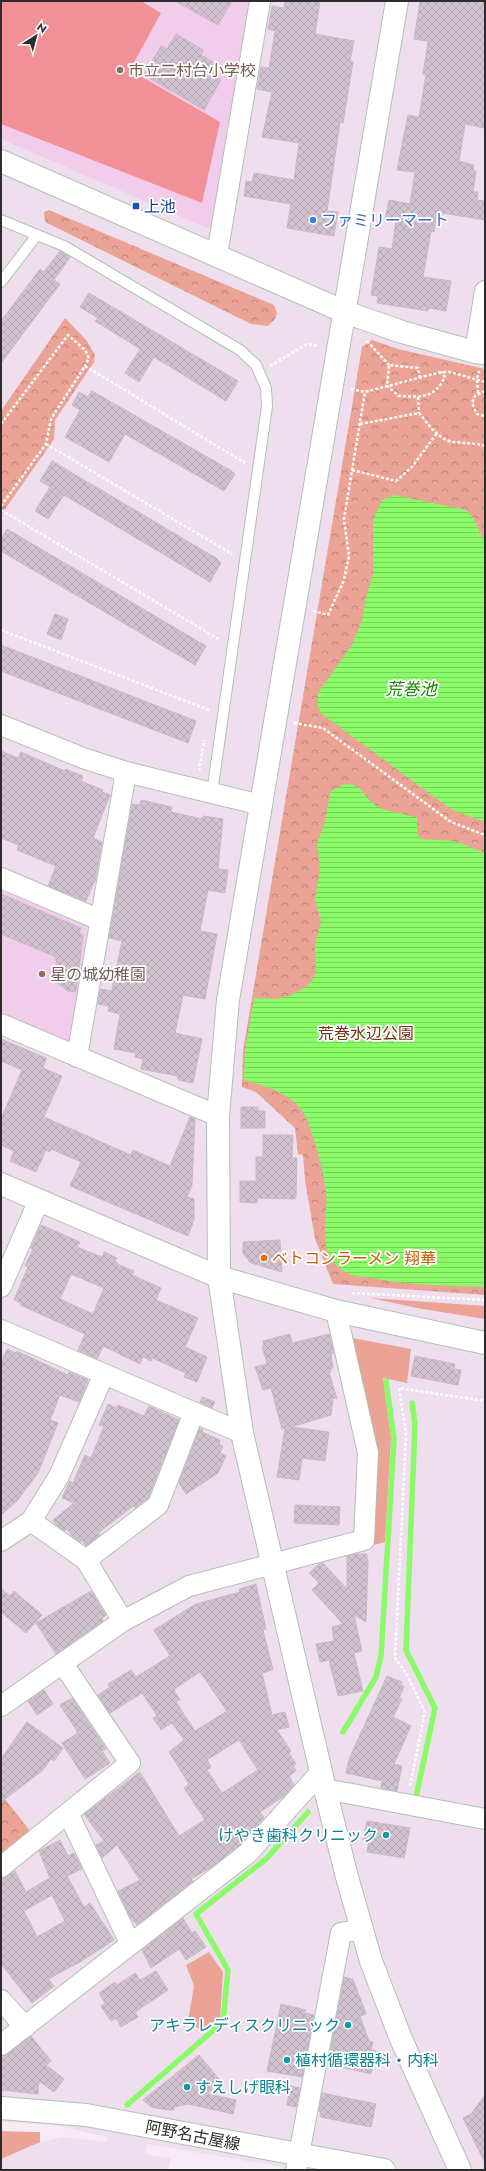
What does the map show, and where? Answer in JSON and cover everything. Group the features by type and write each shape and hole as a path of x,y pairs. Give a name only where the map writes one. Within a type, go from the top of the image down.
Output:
{"street":[{"path":"217,255 260,1"},
{"path":"397,1 228,1000 218,1116 219,1277 242,1433 271,1565 323,1781 362,1929 371,1962 401,2039 460,2170"},
{"path":"1,161 345,312 402,332 480,356 485,291"},
{"path":"1,725 83,758 126,772 261,805"},
{"path":"77,1057 126,772"},
{"path":"1,878 100,920"},
{"path":"1,1024 218,1116"},
{"path":"1,1184 219,1277 336,1311 485,1343"},
{"path":"1,1287 39,1200"},
{"path":"1,1706 123,1621 188,1586 364,1540 368,1453 336,1311"},
{"path":"1,1330 242,1433"},
{"path":"1,1541 31,1521 60,1476 104,1374"},
{"path":"86,1560 158,1506 194,1412"},
{"path":"31,1521 86,1560 123,1621"},
{"path":"1,1867 130,1763 63,1664"},
{"path":"323,1781 406,1804 485,1819"},
{"path":"1,2045 130,1943 248,1853 323,1781"},
{"path":"68,1813 130,1943"},
{"path":"297,2163 341,1932 362,1929"},
{"path":"1,2000 25,2027"},
{"name":"阿野名古屋線","path":"1,2108 86,2115 297,2163 384,2170"}],"lane":[{"path":"1,220 64,246 240,350 256,365 266,388 267,406 212,793"},
{"path":"1,282 37,235"}],"path":[{"path":"1,424 68,335 85,350 88,358 85,366 51,419 46,444 1,506"},
{"path":"361,341 372,336"},
{"path":"365,339 389,365 418,368 420,378"},
{"path":"259,372 307,344 324,346"},
{"path":"478,393 477,380 480,356"},
{"path":"387,386 389,365"},
{"path":"85,366 245,464 246,459"},
{"path":"387,386 398,396 429,396 440,388 445,377 441,372"},
{"path":"350,382 348,388 365,392 441,372 450,372 485,382"},
{"path":"485,391 478,393 473,399 473,407 477,414 485,416"},
{"path":"310,610 328,615 344,580 349,556 344,519 365,392"},
{"path":"418,397 420,413 437,433 452,442 471,442 485,446"},
{"path":"360,424 420,413"},
{"path":"352,470 396,481 412,467 437,433"},
{"path":"46,444 232,554"},
{"path":"1,510 220,640"},
{"path":"231,561 233,547"},
{"path":"1,630 209,710"},
{"path":"219,648 221,634"},
{"path":"207,717 210,702"},
{"path":"291,722 323,728 452,822 485,835"},
{"path":"199,771 205,733"},
{"path":"351,1293 485,1300"},
{"path":"406,1804 425,1712 406,1673 395,1658 406,1434 399,1388 485,1401"}],"shaded area":[{"name":"市立二村台小学校","path":"1,1 250,1 212,230 1,139"},
{"name":"市立二村台小学校","path":"1,1 141,1 161,13 130,70 220,122 202,203 1,124"},
{"name":"星の城幼稚園","path":"1,891 84,925 90,932 72,1039 64,1043 1,1015"},
{"path":"1,2122 54,2125 107,2137 106,2142 64,2137 40,2142 40,2132 1,2131"},
{"path":"147,2144 283,2167 283,2170 168,2170 171,2158 145,2154"}],"green space":[{"path":"49,210 274,305 277,313 275,319 268,326 251,324 45,222 44,212"},
{"path":"65,318 87,341 95,355 94,362 55,420 54,439 1,515 1,411"},
{"name":"荒巻水辺公園","path":"372,340 398,349 485,369 485,1295 333,1284 315,1239 305,1180 303,1155 298,1154 295,1128 256,1092 242,1087 243,1051 362,347"},
{"path":"371,1298 485,1306 485,1319 417,1308"},
{"path":"347,1337 411,1349 407,1383 383,1378 391,1438 385,1542 370,1546"},
{"path":"1,1794 31,1832 1,1856"},
{"path":"209,1952 223,1972 220,2020 207,2030 191,2026 188,2021 194,1986 186,1965"},
{"path":"1,2131 40,2132 40,2142 1,2159"}],"water":[{"name":"荒巻池","path":"394,495 466,510 473,517 485,544 485,822 452,810 323,715 318,706 317,700 320,690 351,646 361,624 366,597 373,575 373,520 382,500"},
{"path":"345,784 356,786 372,803 381,808 417,818 417,834 421,839 455,841 485,853 485,1287 413,1284 358,1277 347,1273 336,1265 326,1247 325,1183 313,1135 304,1114 294,1102 281,1093 244,1080 245,1051 254,998 276,999 291,995 306,987 312,981 316,972 315,944 321,921 315,900 320,868 317,842 324,826 331,791"}],"building":[{"path":"175,1 232,1 218,25"},
{"path":"285,1 320,1 315,34 354,41 350,61 353,62 343,123 340,122 327,211 338,212 334,236 287,228 291,204 244,196 246,181 252,182 254,173 294,180 299,143 262,137 272,92 257,89 261,67 269,68 275,31 268,29 272,6 284,8"},
{"path":"420,1 485,1 485,128 465,124 459,161 474,165 473,170 476,171 473,192 478,192 477,200 485,201 485,220 437,212 434,232 431,231 423,277 451,281 446,311 429,308 428,311 377,303 378,296 371,295 379,247 392,249 396,220 385,219 389,200 410,204 415,172 397,170 408,115 419,117 426,74 423,74 428,41 414,39"},
{"path":"176,34 203,50 201,55 220,66 214,76 221,80 204,110 144,75 161,46 167,49"},
{"path":"60,251 70,257 54,280 60,284 1,363 1,321 40,269 44,272"},
{"path":"89,293 238,381 226,401 154,357 139,382 125,373 140,349 95,321 98,318 80,307"},
{"path":"92,391 230,470 235,474 224,491 125,434 109,462 65,437 80,410 72,405 79,392 88,397"},
{"path":"52,461 216,558 221,563 210,582 64,495 48,519 35,511 50,487 40,481"},
{"path":"7,529 206,646 195,665 1,551 1,539"},
{"path":"55,614 68,619 61,640 47,634"},
{"path":"1,645 196,721 188,743 1,671"},
{"path":"1,751 18,758 21,752 65,771 66,769 83,776 81,781 103,790 102,792 110,795 93,838 102,842 95,882 86,901 48,886 56,866 17,850 19,845 1,838"},
{"path":"141,800 172,807 171,812 202,819 203,816 223,819 218,869 228,870 225,893 208,890 200,931 217,934 205,999 183,995 175,1033 202,1039 193,1083 178,1080 178,1076 141,1069 143,1059 135,1057 136,1053 114,1049 120,1014 108,1011 109,1006 98,1004 100,989 112,991 122,941 109,938 132,804 140,805"},
{"path":"1,894 81,928 79,933 83,935 76,992 68,991 57,983 56,957 1,934"},
{"path":"1,1039 46,1058 43,1068 62,1076 44,1117 131,1155 133,1150 170,1166 190,1117 195,1119 192,1185 187,1197 194,1199 194,1220 188,1236 70,1186 81,1162 51,1149 50,1152 46,1150 36,1172 10,1161 14,1151 1,1145 1,1119 22,1070 1,1061"},
{"path":"241,1107 258,1107 258,1111 265,1111 265,1128 241,1128"},
{"path":"263,1135 293,1135 292,1158 297,1158 295,1199 257,1198 257,1203 240,1202 240,1181 256,1181 256,1157 263,1157"},
{"path":"41,1225 80,1242 77,1247 102,1257 104,1252 117,1258 115,1261 119,1265 134,1271 132,1275 161,1288 156,1300 198,1318 185,1347 207,1357 197,1382 184,1377 186,1373 152,1358 151,1361 143,1357 140,1364 103,1346 97,1359 78,1350 85,1334 20,1305 21,1303 14,1300 28,1267 25,1266 33,1249 31,1248","holes":["71,1274 104,1288 93,1314 60,1299"]},
{"name":"ベトコンラーメン 翔華","path":"280,1240 282,1272 251,1263 243,1254 243,1242"},
{"path":"290,1334 292,1343 329,1334 334,1353 331,1353 333,1368 330,1369 331,1372 329,1372 337,1399 333,1398 331,1415 291,1427 329,1432 325,1461 302,1458 299,1480 277,1477 285,1428 282,1429 271,1388 263,1390 255,1367 267,1364 262,1346 264,1345 263,1341"},
{"path":"7,1349 16,1353 17,1351 68,1375 69,1372 88,1380 79,1402 60,1395 50,1420 58,1423 38,1473 17,1501 1,1515 1,1363"},
{"path":"415,1356 455,1364 454,1369 461,1370 458,1385 411,1376"},
{"path":"202,1397 215,1402 212,1408 200,1402"},
{"path":"108,1404 117,1408 118,1405 144,1416 149,1406 179,1420 148,1498 135,1508 133,1506 98,1533 100,1535 86,1546 82,1540 80,1542 71,1535 67,1529 65,1531 57,1526 53,1520 74,1503 62,1498 70,1481 73,1483 85,1455 91,1458 104,1426 99,1425"},
{"path":"200,1428 203,1429 202,1432 220,1440 219,1444 223,1446 220,1453 226,1456 218,1473 186,1494 179,1483"},
{"path":"295,1505 340,1507 339,1525 294,1523"},
{"path":"367,1554 368,1559 366,1622 354,1615 362,1651 354,1653 363,1691 338,1696 329,1660 320,1662 316,1644 334,1641 332,1627 343,1624 312,1590 319,1583 309,1573 319,1564 323,1563 347,1589 347,1556"},
{"path":"256,1584 266,1629 263,1630 273,1670 262,1673 272,1715 285,1712 289,1727 277,1730 291,1751 289,1753 296,1764 293,1766 296,1771 289,1776 294,1785 284,1796 260,1812 264,1818 240,1845 213,1866 191,1879 193,1881 137,1925 130,1917 118,1891 140,1880 117,1845 102,1858 96,1845 104,1841 84,1814 140,1772 179,1836 205,1820 184,1788 189,1784 169,1752 184,1740 172,1723 161,1730 153,1718 157,1716 142,1693 110,1713 98,1695 110,1687 108,1684 131,1670 136,1677 170,1656 154,1630 196,1604 240,1592 239,1589","holes":["200,1672 227,1711 195,1731 176,1702 180,1700 174,1691 176,1688","239,1740 258,1770 222,1793 207,1770 211,1767 207,1760"]},
{"path":"1,1588 10,1596 14,1591 42,1615 26,1633 1,1612"},
{"path":"91,1591 106,1615 102,1618 103,1621 56,1654 36,1623"},
{"path":"387,1676 402,1682 401,1685 404,1687 399,1698 402,1699 393,1717 411,1726 394,1764 402,1766 397,1791 381,1788 382,1781 346,1773 349,1759"},
{"path":"44,1690 53,1704 37,1715 28,1701"},
{"path":"72,1698 106,1749 102,1751 110,1763 85,1779 62,1743 78,1733 60,1705"},
{"path":"27,1722 63,1748 54,1761 51,1759 42,1771 1,1802 1,1759"},
{"name":"けやき歯科クリニック","path":"367,1821 410,1828 404,1858 367,1852 369,1841 363,1840"},
{"path":"60,1840 68,1856 74,1853 82,1869 67,1876 84,1907 90,1903 114,1940 80,1962 48,1979 54,1986 32,2003 1,1964 1,1878 15,1871 26,1892 50,1878 39,1851","holes":["52,1895 65,1921 37,1937 24,1911"]},
{"path":"183,1918 192,1933 195,1931 206,1947 186,1960 179,1949 151,1968 142,1950"},
{"path":"156,1971 168,1990 135,2012 138,2017 121,2027 116,2018 111,2021 101,2006 105,2003 99,1993 115,1982 117,1985 135,1973 140,1980"},
{"name":"アキラレディスクリニック","path":"344,1977 353,1979 366,2014 360,2016 369,2041 373,2042 371,2050 376,2051 371,2074 328,2064"},
{"path":"281,2004 306,2010 305,2013 314,2015 302,2077 267,2071"},
{"path":"31,2036 51,2061 46,2065 64,2079 54,2092 39,2081 38,2094 1,2090 1,2056 8,2054"},
{"name":"すえしげ眼科","path":"199,2055 219,2079 208,2094 236,2100 233,2114 188,2104 174,2107 174,2110 162,2109 151,2107 143,2100"},
{"path":"290,2086 300,2088 296,2107 287,2105"},
{"path":"322,2093 376,2104 371,2127 320,2117 321,2112 319,2111"},
{"path":"485,2095 485,2163 463,2118 471,2114"}],"waterway":[{"path":"343,1732 376,1677 381,1656 394,1439 386,1381"},
{"path":"412,1403 415,1424 406,1650 435,1708 416,1797"},
{"path":"127,2105 223,2022 228,1970 196,1914 266,1859 308,1812"}],"place":[{"name":"市立二村台小学校","path":"120,70"},
{"name":"上池","path":"136,206"},
{"name":"ファミリーマート","path":"313,220"},
{"name":"星の城幼稚園","path":"42,974"},
{"name":"ベトコンラーメン 翔華","path":"264,1258"},
{"name":"けやき歯科クリニック","path":"386,1835"},
{"name":"アキラレディスクリニック","path":"348,2025"},
{"name":"植村循環器科・内科","path":"287,2060"},
{"name":"すえしげ眼科","path":"187,2087"}]}
